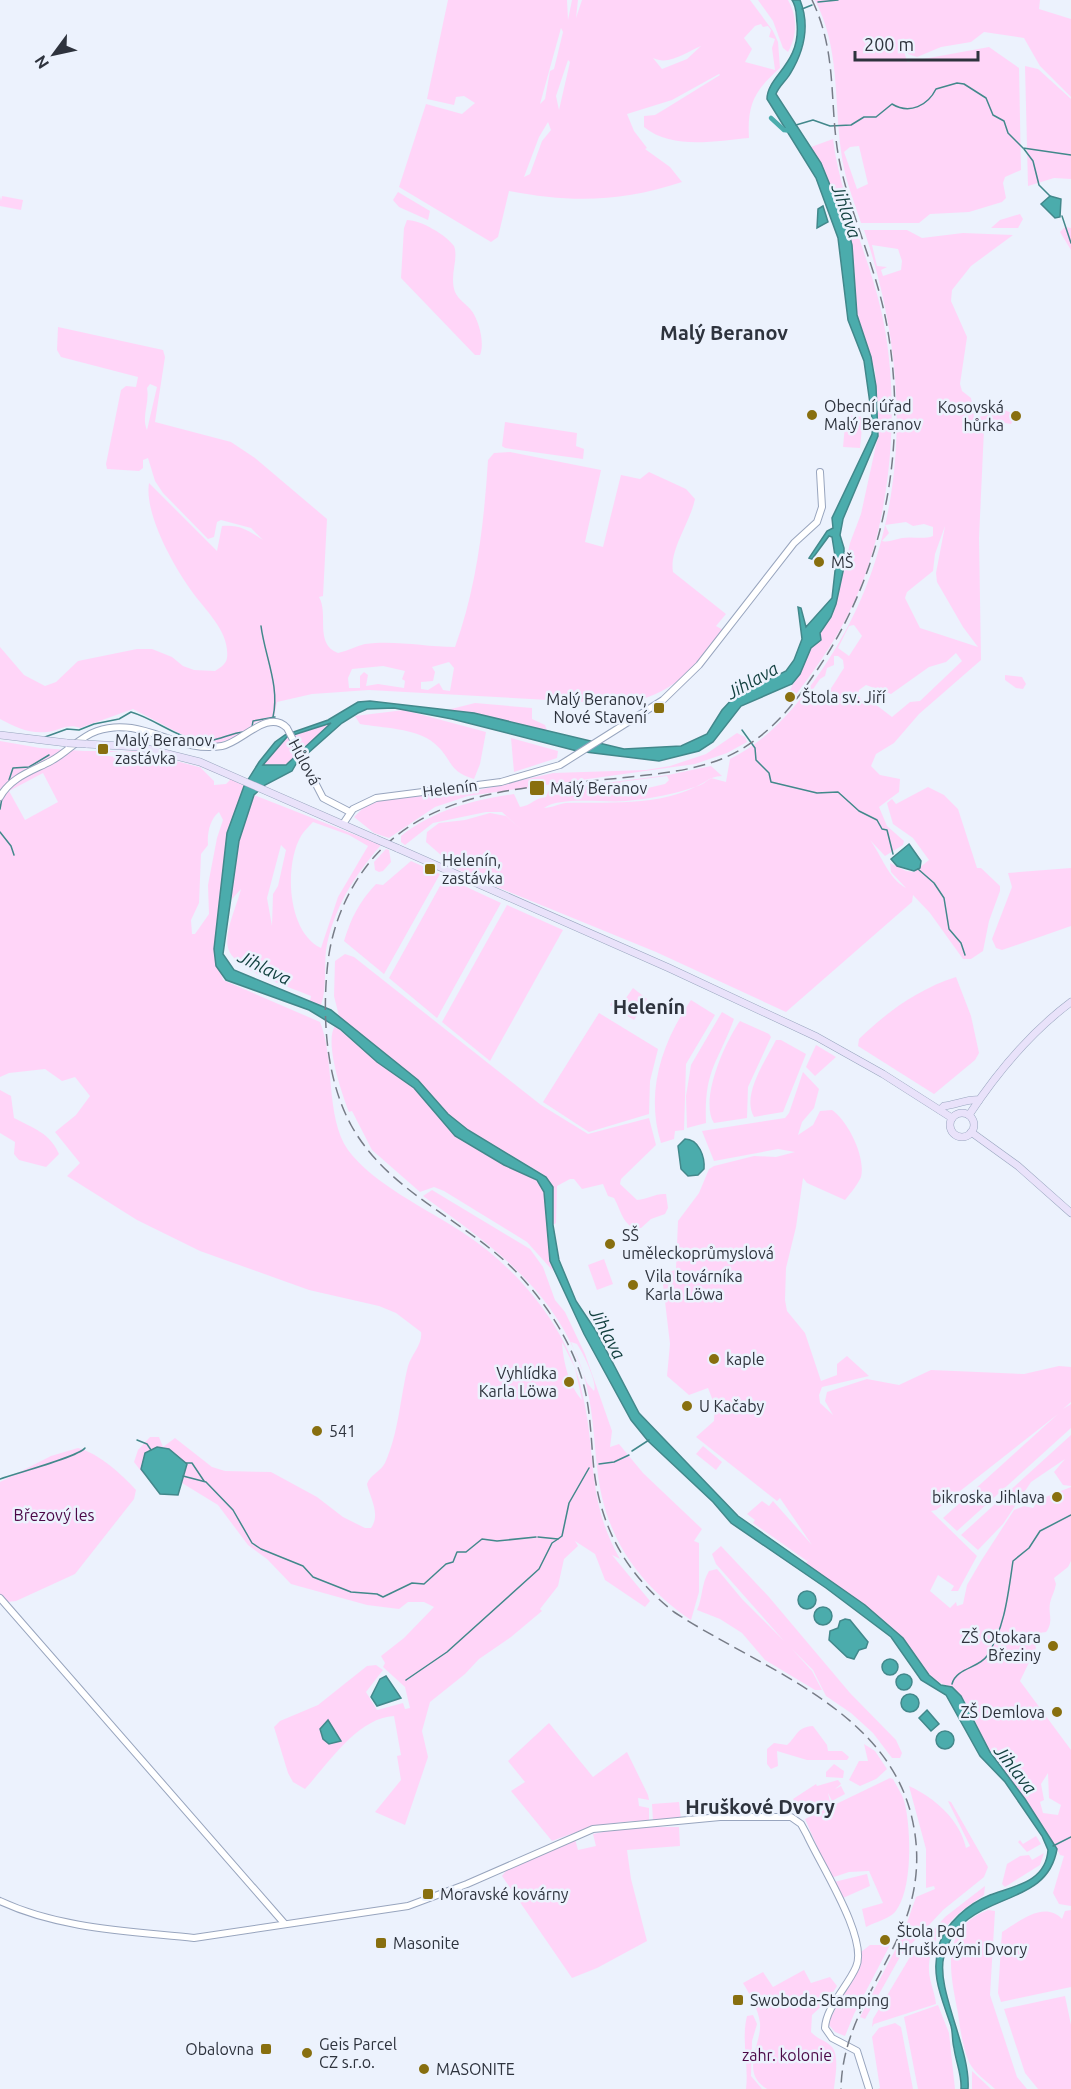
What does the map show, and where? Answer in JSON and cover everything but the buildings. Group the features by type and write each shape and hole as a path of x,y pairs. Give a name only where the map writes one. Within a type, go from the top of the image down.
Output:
{"main road":[{"path":"0,735 67,743 140,747 176,754 240,779 669,968 807,1032 843,1050 952,1118"},
{"path":"969,1115 1029,1040 1071,1002"},
{"path":"940,1110 944,1106 959,1105 973,1098 979,1100"},
{"path":"962,1113 969,1115 974,1123 971,1132 966,1136 956,1136 950,1128 952,1118 962,1113"},
{"path":"971,1132 1018,1166 1071,1213"}],"street":[{"name":"Helenín","path":"350,812 376,798 501,782 566,762 663,700 680,685 741,614 796,541 817,522 822,507 820,472"},
{"name":"Hůlová","path":"0,797 9,784 54,759 84,737 110,727 140,728 185,746 207,748 234,743 265,723 280,723 288,731 326,801 344,807 350,812"},
{"path":"343,824 350,812"},
{"path":"0,1598 284,1923"},
{"path":"0,1901 54,1921 194,1938 229,1935 284,1923 369,1913 415,1904 593,1829 720,1817 791,1817 804,1829 848,1915 858,1944 858,1963 825,2025 829,2036 857,2051 869,2089"}],"green space":[{"path":"448,0 567,0 568,20 572,0 578,0 576,18 582,0 750,0 773,31 778,42 780,68 764,83 754,98 749,116 749,138 708,142 681,141 667,139 644,127 644,116 655,115 719,74 672,100 627,114 634,131 647,148 645,149 670,167 682,182 660,189 617,197 575,199 509,191 498,237 491,242 399,187 426,104 462,114 475,103 464,96 456,97 454,105 427,99","holes":["761,24 763,27 768,26 771,30 769,37 775,39 772,48 775,70 745,62 752,49 744,38 755,26","561,28 563,32 554,69 550,71 545,99 540,104","701,46 687,59 662,69 653,58 665,60 683,55","568,60 570,62 559,110 556,96","548,122 551,130 542,141 530,174 524,177 539,137"]},
{"path":"758,0 788,0 795,26 788,52 783,48 773,21"},
{"path":"815,0 1040,0 1039,9 1071,19 1071,97 1040,66 1024,38 984,32 971,42 941,47 917,57 908,54 907,47 904,51 907,62 989,47 1019,68 1021,170 1005,177 1003,183 1006,198 1002,202 969,212 930,214 919,223 861,223 842,160 835,74 829,37","holes":["859,146 868,184 857,189 844,152 850,147"]},
{"path":"1025,66 1038,69 1071,99 1071,179 1054,178 1028,186"},
{"path":"833,139 842,183 881,310 887,343 891,379 890,453 879,526 870,561 858,593 829,647 794,697 789,692 811,648 821,640 820,633 832,617 850,543 861,514 878,436 875,371 857,315 852,245 833,190 811,147"},
{"path":"398,192 430,211 428,220 399,207 393,200"},
{"path":"0,196 1,201 2,196 23,200 21,210 0,206"},
{"path":"1020,214 1023,219 1018,228 991,228 1000,220"},
{"path":"407,220 433,229 454,246 453,286 456,295 471,310 476,320 481,338 480,355 475,355 401,278 404,228"},
{"path":"1065,227 1071,228 1071,250 1060,232"},
{"path":"864,230 907,230 922,238 963,233 1013,235 971,266 952,290 951,301 967,337 960,384 962,391 971,398 974,417 985,416 992,409 1000,408 1016,415 1011,424 994,421 987,424 984,429 979,538 981,660 919,714 894,743 876,754 871,766 880,775 900,779 899,792 879,807 887,826 904,841 903,845 885,856 870,840 894,879 906,888 891,872 890,863 906,871 914,872 929,860 913,838 893,824 887,803 892,799 896,804 928,787 944,795 958,809 977,868 981,868 1000,886 983,951 971,959 963,959 930,913 913,895 912,902 786,1012 656,952 457,869 426,842 427,832 439,823 465,820 490,813 506,816 522,830 502,812 486,812 433,823 405,845 401,842 401,836 427,819 484,799 514,794 520,807 546,797 549,790 668,775 711,766 722,776 712,778 726,782 730,759 770,732 802,697 821,671 851,620 873,568 888,513 895,456 896,400 891,342 880,286","holes":["872,245 898,249 902,261 901,270 883,276 881,270 887,267 877,266","906,522 913,526 924,524 933,527 933,536 882,541 889,533 885,525","945,526 936,573 937,582 963,627 978,647 920,628 905,598 907,592 933,571 935,554","854,625 862,636 849,656 838,648 849,626","956,653 962,661 920,701 910,702 892,717 875,704 862,701 858,695 859,690 866,685 891,694 929,667 946,662","834,656 838,656 843,660 844,668 822,699 811,704 805,701 820,679 825,676 827,668 834,665","667,776 669,780 665,784 626,793 620,782","696,787 678,794 641,801 566,803 544,808 551,804 571,801 644,799"]},
{"path":"58,327 163,350 165,357 155,422 231,442 255,458 327,519 323,596 319,597 322,604 326,643 338,653 365,644 377,643 455,647 474,578 488,460 494,453 510,452 601,470 585,542 603,547 621,475 640,479 649,472 686,489 695,499 674,555 673,572 726,614 716,626 725,631 680,679 655,694 621,704 369,690 312,694 277,702 274,718 256,722 238,736 213,745 198,743 133,709 80,728 67,727 40,732 17,727 0,719 0,647 24,675 45,686 56,682 78,661 137,649 152,649 194,670 215,671 225,662 227,648 221,631 185,582 162,540 151,510 149,483 217,551 222,526 239,527 263,540 251,528 221,520 217,522 214,537 208,539 163,493 155,481 148,458 143,460 143,468 139,471 107,469 106,464 121,390 126,386 136,387 138,377 61,357 57,350","holes":["150,384 157,387 147,430 145,415 147,388","449,662 454,668 450,691 443,690 439,683 428,690 421,689 421,682 433,681 435,672 432,667","383,666 405,671 402,679 405,681 404,688 378,684 366,686 368,675 364,672 360,676 360,688 349,688 348,678 352,669"]},
{"path":"846,415 863,417 860,448 843,447"},
{"path":"505,422 577,433 576,446 584,449 583,459 505,448 502,446"},
{"path":"1005,675 1022,677 1026,684 1023,689 1016,688 1005,680"},
{"path":"475,703 532,708 532,719 545,725 547,731 474,713 447,710"},
{"path":"404,710 486,732 480,764 474,779 454,768 440,749 427,738 408,731 360,724 355,716"},
{"path":"331,723 286,765 263,765 287,737"},
{"path":"737,733 745,737 747,742 727,753 695,764 468,796 435,807 389,838 374,833 354,817 363,808 381,800 479,790 553,773 646,770 670,766 706,754"},
{"path":"511,738 558,751 557,758 514,772"},
{"path":"0,741 40,748 138,751 200,767 214,781 214,785 226,784 230,780 203,768 218,772 244,786 227,834 214,949 223,980 320,1022 325,1036 336,1121 348,1150 371,1174 386,1185 489,1251 525,1286 545,1311 567,1349 574,1366 562,1342 570,1381 582,1400 575,1370 580,1383 587,1414 597,1496 609,1537 620,1559 612,1555 650,1601 645,1607 605,1580 595,1554 575,1541 578,1546 564,1559 558,1586 540,1609 542,1611 511,1637 479,1659 465,1674 430,1702 422,1731 428,1757 405,1825 375,1812 401,1780 397,1756 401,1755 394,1716 380,1719 356,1733 305,1789 293,1782 288,1773 274,1727 280,1721 318,1705 367,1666 376,1665 383,1670 366,1692 377,1710 403,1703 405,1709 410,1708 405,1687 383,1667 385,1663 381,1656 404,1638 434,1607 424,1602 408,1602 399,1609 367,1605 291,1584 267,1559 248,1545 218,1505 182,1483 187,1464 177,1456 163,1448 145,1453 144,1475 134,1462 138,1450 150,1437 159,1437 163,1447 175,1438 212,1467 225,1471 271,1472 317,1497 343,1517 365,1528 371,1528 375,1512 367,1484 383,1466 390,1451 408,1366 419,1345 421,1332 396,1313 379,1306 309,1290 200,1251 137,1220 67,1176 80,1163 55,1132 76,1115 90,1096 75,1077 62,1081 45,1069 9,1073 0,1077","holes":["119,751 139,752 128,759 96,754","43,773 58,802 25,820 9,791","219,812 223,820 208,885 209,914 195,934 192,934 191,920 199,903 201,854 208,845 211,822"]},
{"path":"254,795 381,845 362,869 339,907 326,950 325,985 321,1005 310,1001 311,996 252,971 232,956 228,948 229,926 241,889 231,900 239,841","holes":["313,822 349,835 368,846 338,897 321,948 310,940 301,928 292,897 292,863 296,848 302,834","281,845 286,850 278,886 273,894 272,926 267,898"]},
{"path":"386,849 389,850 391,862 379,872 375,870 374,862"},
{"path":"411,861 440,874 384,974 344,941 356,911 370,891 376,884 383,885"},
{"path":"1071,868 1071,926 1002,950 996,948 992,939 1012,887 1008,873"},
{"path":"445,877 501,903 437,1018 389,978"},
{"path":"507,905 563,930 490,1061 442,1022"},
{"path":"345,954 354,957 541,1105 588,1134 649,1118 656,1145 621,1179 620,1184 637,1200 666,1194 668,1208 665,1214 651,1219 641,1228 633,1228 624,1218 614,1198 608,1196 603,1184 582,1189 574,1179 570,1179 557,1186 556,1223 553,1225 553,1187 541,1173 468,1130 448,1114 418,1080 339,1016 334,996 335,961"},
{"path":"956,977 971,1016 979,1053 975,1060 934,1094 858,1046 859,1039 904,1002"},
{"path":"633,988 647,999 634,1020 610,1005 612,1002 619,1008"},
{"path":"691,1000 715,1015 686,1064 684,1130 675,1131 674,1139 661,1143 655,1105 659,1068 672,1033"},
{"path":"722,1012 734,1019 709,1079 706,1123 687,1128 686,1096 691,1065"},
{"path":"599,1013 658,1049 650,1081 649,1114 589,1132 543,1102"},
{"path":"740,1021 771,1037 748,1087 747,1118 714,1123 710,1113 712,1086 721,1056"},
{"path":"335,1026 377,1062 414,1088 455,1136 504,1165 537,1180 544,1192 549,1255 553,1271 527,1242 444,1191 434,1187 420,1192 372,1150 352,1111 349,1112 339,1081 332,1044"},
{"path":"776,1040 781,1040 806,1054 783,1112 754,1117 751,1108 753,1088 761,1067"},
{"path":"816,1045 836,1057 815,1076 806,1067"},
{"path":"803,1072 819,1089 814,1108 802,1122 798,1135 813,1125 820,1111 832,1110 850,1131 861,1160 861,1177 845,1200 807,1183 803,1178 796,1227 786,1268 787,1311 805,1333 821,1381 837,1375 837,1364 847,1356 869,1376 822,1387 819,1395 820,1403 833,1415 825,1401 827,1392 867,1379 899,1385 931,1370 1024,1374 1059,1366 1071,1367 1071,1402 1063,1409 1071,1404 1071,1428 957,1531 943,1518 1058,1414 936,1510 931,1511 977,1556 958,1591 951,1591 954,1586 938,1575 930,1591 950,1608 956,1602 957,1606 963,1604 967,1585 1014,1510 1024,1506 1033,1508 1038,1500 1071,1487 1071,1561 1068,1567 1054,1578 1056,1584 1050,1603 1050,1625 1046,1632 1032,1634 1036,1648 1020,1681 1071,1750 1071,1906 1059,1904 1053,1893 1064,1856 1060,1855 1036,1815 990,1753 961,1696 931,1676 905,1641 879,1616 805,1565 809,1559 807,1561 753,1523 755,1520 747,1514 762,1501 769,1506 773,1501 812,1545 780,1498 777,1501 696,1437 714,1421 715,1406 708,1388 689,1395 667,1376 670,1344 662,1276 676,1269 678,1221 699,1193 709,1169 714,1166 754,1156 776,1157 795,1152 778,1149 714,1161 702,1131 785,1118 789,1113","holes":["1048,1773 1049,1798 1061,1805 1058,1815 1043,1813 1040,1802 1044,1800 1041,1784"]},
{"path":"0,1090 11,1096 14,1118 46,1136 55,1147 59,1154 46,1167 19,1160 14,1154 15,1142 0,1133"},
{"path":"432,1190 530,1249 543,1267 555,1300 565,1312 585,1354 612,1431 610,1447 619,1444 643,1473 702,1529 694,1541 699,1543 699,1592 691,1620 671,1606 639,1573 615,1534 606,1513 597,1466 589,1395 582,1371 587,1383 594,1391 595,1387 592,1375 577,1344 571,1342 575,1351 548,1305 511,1265 423,1196"},
{"path":"604,1259 613,1284 597,1290 588,1265"},
{"path":"1071,1435 1071,1486 1063,1485 1054,1472 1065,1459 1031,1482 1003,1524 978,1550 961,1535"},
{"path":"703,1446 722,1462 716,1470 696,1454"},
{"name":"Březový les","path":"78,1448 94,1455 117,1471 136,1490 134,1499 75,1574 16,1601 7,1602 0,1596 0,1482 51,1456"},
{"path":"721,1546 769,1597 850,1693 896,1740 902,1753 900,1758 892,1758 873,1733 851,1713 826,1696 813,1670 792,1649 812,1671 822,1690 815,1690 765,1660 742,1633 720,1619 697,1610 706,1576 709,1571 717,1569 742,1599 784,1641 716,1564 712,1554"},
{"path":"549,1723 593,1777 627,1752 648,1795 649,1800 638,1798 639,1806 649,1808 649,1821 600,1826 552,1841 511,1791 525,1782 508,1761"},
{"path":"813,1726 827,1745 828,1751 842,1751 849,1757 847,1760 807,1760 777,1751 778,1766 771,1769 767,1764 767,1749 774,1743 787,1745 800,1730"},
{"path":"864,1744 875,1751 887,1769 876,1779 860,1786 849,1780 859,1761 868,1761"},
{"path":"834,1764 844,1771 843,1778 826,1777 826,1772"},
{"path":"890,1778 893,1779 905,1804 909,1844 908,1875 901,1902 895,1912 886,1919 866,1927 862,1909 883,1903 869,1871 849,1872 831,1878 805,1819"},
{"path":"838,1780 841,1784 835,1789 841,1786 845,1794 832,1801 828,1793 830,1802 814,1810 811,1804 801,1811 793,1799 816,1784 817,1786"},
{"path":"909,1786 928,1797 945,1811 958,1828 966,1848 970,1846 948,1801 951,1802 988,1867 984,1877 943,1910 901,1955 865,2019 860,2017 902,1937 916,1897 935,1889 934,1886 926,1888 926,1849"},
{"path":"679,1802 681,1819 653,1821 652,1804"},
{"path":"627,1827 679,1827 680,1846 627,1850 631,1879 647,1941 597,1968 572,1978 502,1876 508,1868 575,1839 578,1850 596,1846 593,1834"},
{"path":"1036,1836 1041,1844 1027,1852 1018,1842 1020,1840 1023,1844"},
{"path":"1044,1853 1040,1865 1005,1887 1002,1884 1007,1864 1020,1856 1029,1855 1032,1860"},
{"path":"867,1874 870,1886 843,1898 834,1882"},
{"path":"985,1886 984,1895 954,1918 938,1937 933,1947 929,1972 936,2004 874,2024 872,2027 873,2019 910,1957 945,1917"},
{"path":"988,1910 995,1911 990,1995 1017,2077 1027,2089 995,2089 971,2066 962,2038 952,1982 952,1953 955,1940 962,1928 972,1918"},
{"path":"1071,1910 1071,1987 1001,2002 998,1993 1002,1932 1024,1918 1040,1912 1055,1914 1062,1919 1065,1911"},
{"path":"870,1945 890,1945 845,2036 835,2032 829,2025 830,2019 858,1968 861,1952"},
{"name":"zahr. kolonie","path":"804,1970 811,1983 830,1977 837,1986 828,2000 812,2015 811,2032 834,2050 836,2066 834,2089 767,2089 754,2074 753,2066 760,2023 756,2007 743,1983 763,1972 773,1987"},
{"path":"1065,1996 1071,2025 1071,2089 1038,2089 1025,2073 1004,2009"},
{"path":"938,2005 949,2033 955,2089 918,2089 904,2017"},
{"path":"753,2015 757,2024 752,2041 751,2076 762,2089 746,2089 745,2025 747,2016"},
{"path":"895,2023 901,2027 913,2089 878,2089 880,2088 872,2037 879,2028"},
{"path":"972,2071 991,2089 972,2089"}],"water":[{"path":"792,0 800,0 803,9 804,38 795,65 776,94 821,163 848,229 852,245 857,315 871,357 876,386 878,436 843,519 840,535 844,548 844,567 836,604 831,617 820,633 821,640 811,648 800,674 792,684 741,706 713,742 699,751 659,761 577,751 452,719 394,708 367,709 358,713 300,757 292,771 265,785 254,795 239,841 223,954 234,970 331,1010 418,1080 448,1114 468,1130 546,1177 553,1187 553,1225 559,1260 576,1301 596,1331 639,1413 738,1516 865,1605 903,1638 929,1675 941,1685 952,1687 961,1696 990,1752 1025,1799 1057,1849 1050,1869 1037,1883 968,1919 954,1934 944,1956 944,1985 964,2056 968,2089 961,2089 952,2029 938,1986 936,1966 939,1945 952,1922 966,1909 990,1895 1035,1876 1046,1861 1048,1850 1042,1836 1005,1782 980,1756 946,1695 921,1680 891,1637 826,1588 731,1523 713,1502 648,1441 631,1420 584,1334 550,1261 544,1192 537,1180 504,1165 455,1136 414,1088 377,1062 340,1029 309,1010 226,980 216,966 214,949 227,833 244,786 275,742 285,735 328,720 358,702 370,701 474,713 624,749 681,746 707,734 722,710 734,697 786,671 794,660 802,639 798,607 801,608 806,627 832,598 836,562 832,537 829,536 812,559 809,558 827,531 833,528 832,518 872,434 873,425 864,361 848,320 838,238 816,178 767,99 772,83 794,49 797,23","holes":["331,723 286,765 263,765 287,737"]},
{"path":"1050,196 1061,199 1060,217 1055,218 1041,204"},
{"path":"823,206 828,222 817,228 818,209"},
{"path":"909,844 921,861 920,868 914,871 897,866 891,859"},
{"path":"685,1139 694,1142 702,1154 704,1169 698,1175 688,1176 681,1169 678,1146"},
{"path":"157,1447 169,1449 187,1464 178,1495 160,1494 141,1469 145,1453"},
{"path":"803,1591 811,1591 816,1596 814,1607 803,1609 798,1604 798,1596"},
{"path":"819,1607 827,1607 832,1612 830,1623 819,1625 814,1620 814,1612"},
{"path":"850,1620 868,1642 866,1648 859,1650 854,1659 847,1657 829,1640 830,1631 838,1628 840,1621"},
{"path":"890,1659 898,1667 890,1675 882,1667"},
{"path":"904,1674 912,1682 904,1690 896,1682"},
{"path":"386,1676 401,1698 377,1706 371,1697 380,1679"},
{"path":"906,1694 914,1694 919,1699 917,1710 906,1712 901,1707 901,1699"},
{"path":"927,1710 939,1724 931,1731 919,1718"},
{"path":"328,1720 341,1741 329,1744 323,1739 320,1729"},
{"path":"941,1731 949,1731 954,1736 952,1747 941,1749 936,1744 936,1736"}],"waterway":[{"path":"818,2 838,0"},
{"path":"802,9 812,5"},
{"path":"796,125 813,120 830,126 851,125 864,117 876,117 892,104 905,109 918,107 928,100 936,89 957,83 964,84 986,98 993,115 1004,121 1008,133 1023,148 1071,155"},
{"path":"771,118 784,130 792,131"},
{"path":"1024,149 1033,161 1039,185 1050,196"},
{"path":"1062,216 1071,243"},
{"path":"261,626 275,694 273,717"},
{"path":"45,737 67,729 79,730 94,724 119,719 131,712 189,739 203,742 243,732"},
{"path":"252,727 253,721 275,717"},
{"path":"742,730 755,748 756,760 769,773 771,782 817,793 838,792 859,811 877,820 882,829 887,830 893,854"},
{"path":"9,780 13,768 29,767 49,755"},
{"path":"0,809 2,798"},
{"path":"0,832 11,846 14,855"},
{"path":"918,869 934,883 944,898 949,929 961,943 965,955"},
{"path":"137,1440 147,1444 151,1450"},
{"path":"632,1451 649,1440"},
{"path":"0,1479 59,1460 85,1448"},
{"path":"599,1464 614,1462 629,1455"},
{"path":"186,1463 192,1463 204,1481"},
{"path":"538,1537 558,1539 562,1536 569,1503 589,1468"},
{"path":"183,1476 206,1482 233,1510 252,1543 303,1566 313,1577 351,1592 377,1594 383,1597 412,1583 424,1584 446,1564 453,1562 457,1552 466,1552 482,1539 497,1541 536,1537"},
{"path":"952,1684 963,1671 983,1660 993,1645 1005,1610 1013,1561 1029,1548 1040,1531 1071,1515"},
{"path":"406,1680 447,1652 539,1569 552,1543 558,1539"},
{"path":"1053,1846 1071,1837"}],"railway":[{"path":"812,0 826,41 830,61 836,143 840,164 883,305 893,372 895,418 892,464 885,509 858,596 837,637 798,698 771,727 740,750 716,761 678,771 497,793 462,802 430,815 400,833 365,868 344,905 330,947 325,1002 328,1045 336,1087 351,1125 368,1150 388,1172 411,1191 508,1264 538,1297 562,1333 575,1359 584,1386 594,1470 603,1512 610,1531 630,1566 657,1598 674,1612 783,1675 852,1723 880,1753 902,1787 916,1840 917,1865 914,1890 903,1926 855,2025 843,2066 841,2089"}],"place":[{"name":"Obecní úřad Malý Beranov","path":"812,415"},
{"name":"Kosovská hůrka","path":"1016,416"},
{"name":"MŠ","path":"819,562"},
{"name":"Štola sv. Jiří","path":"790,697"},
{"name":"Malý Beranov, Nové Stavení","path":"659,708"},
{"name":"Malý Beranov, zastávka","path":"103,749"},
{"name":"Malý Beranov","path":"537,788"},
{"name":"Helenín, zastávka","path":"430,869"},
{"name":"SŠ uměleckoprůmyslová","path":"610,1244"},
{"name":"Vila továrníka Karla Löwa","path":"633,1285"},
{"name":"kaple","path":"714,1359"},
{"name":"Vyhlídka Karla Löwa","path":"569,1382"},
{"name":"U Kačaby","path":"687,1406"},
{"name":"541","path":"317,1431"},
{"name":"bikroska Jihlava","path":"1057,1497"},
{"name":"ZŠ Otokara Březiny","path":"1053,1646"},
{"name":"ZŠ Demlova","path":"1057,1712"},
{"name":"Moravské kovárny","path":"428,1894"},
{"name":"Štola Pod Hruškovými Dvory","path":"885,1940"},
{"name":"Masonite","path":"381,1943"},
{"name":"Swoboda-Stamping","path":"738,2000"},
{"name":"Obalovna","path":"266,2049"},
{"name":"Geis Parcel CZ s.r.o.","path":"307,2053"},
{"name":"MASONITE","path":"424,2069"}],"district":[{"name":"Malý Beranov","path":"724,332"},
{"name":"Helenín","path":"649,1006"},
{"name":"Hruškové Dvory","path":"760,1806"}],"water label":[{"name":"Jihlava","path":"847,211"},
{"name":"Jihlava","path":"752,680"},
{"name":"Jihlava","path":"265,967"},
{"name":"Jihlava","path":"608,1333"},
{"name":"Jihlava","path":"1016,1769"}]}
